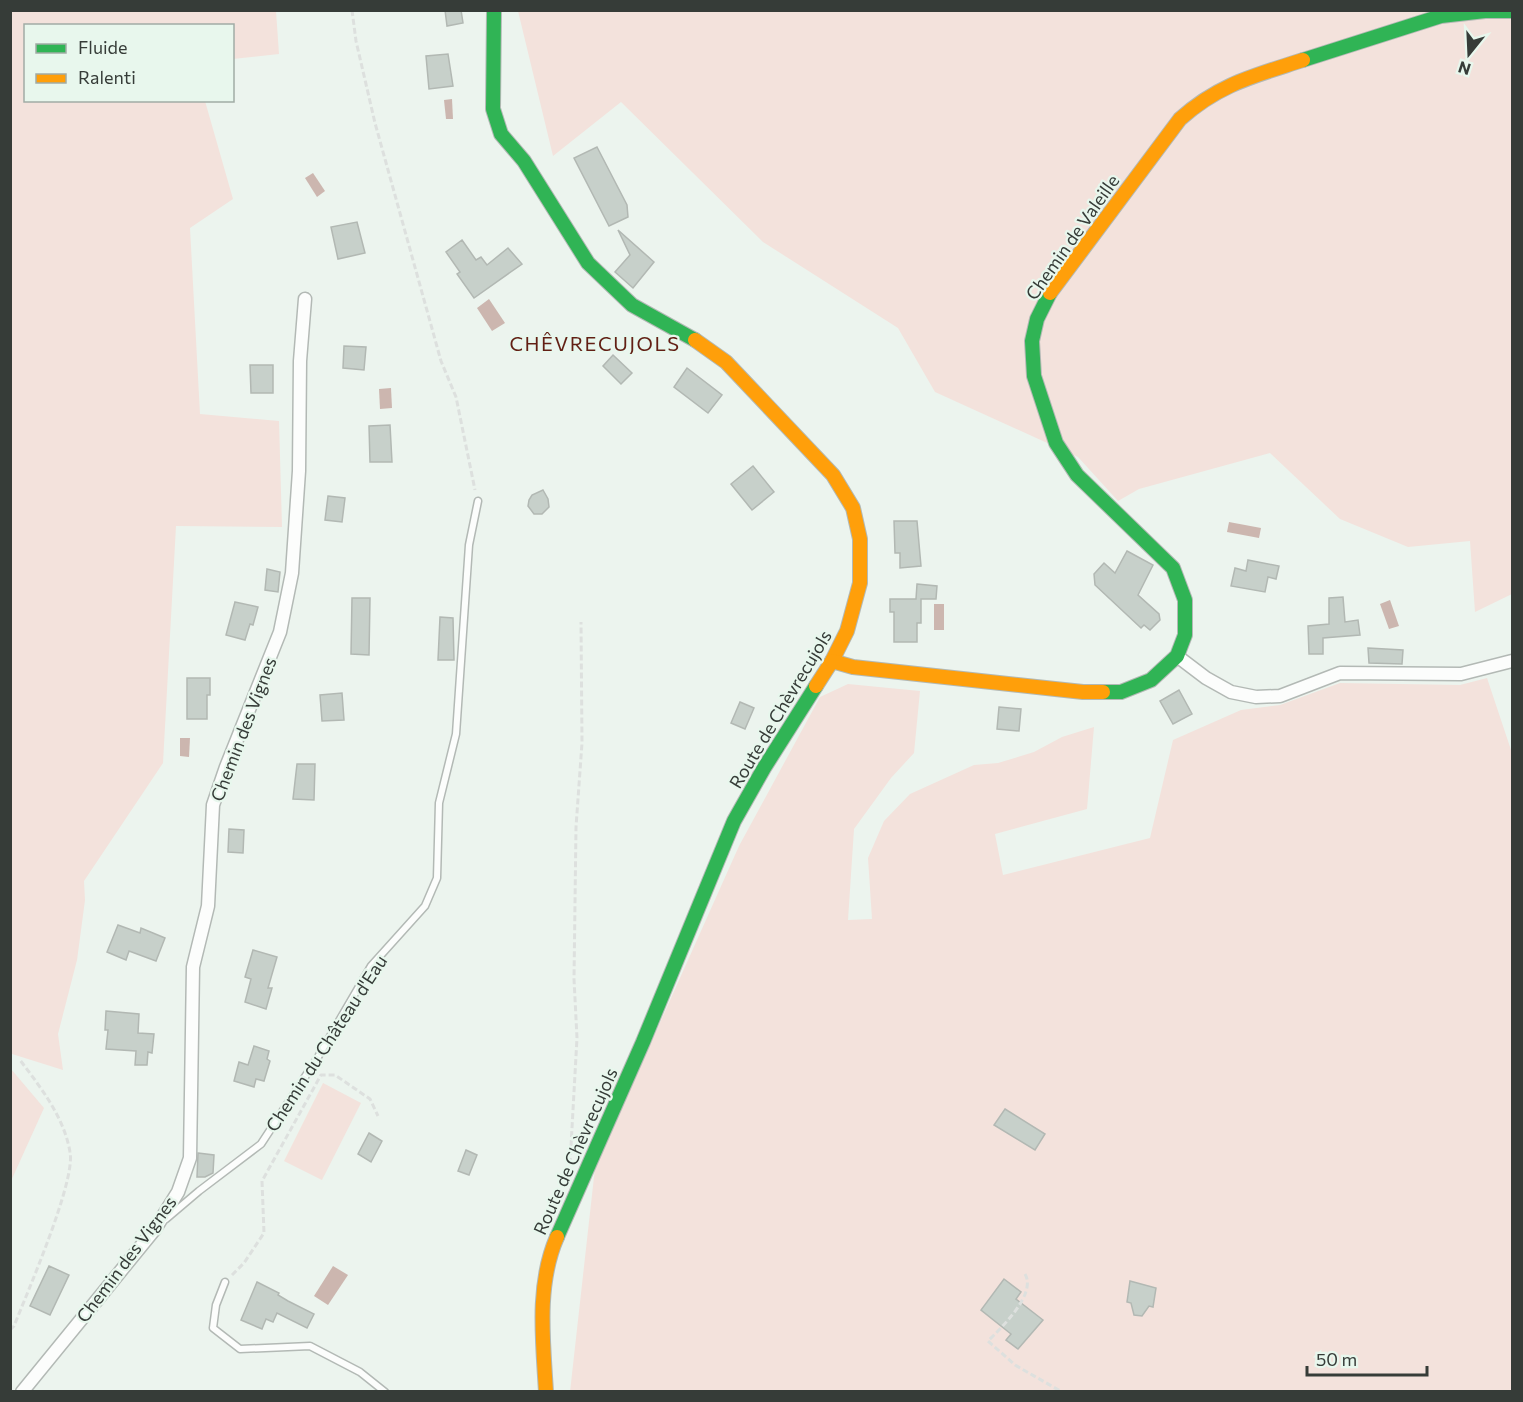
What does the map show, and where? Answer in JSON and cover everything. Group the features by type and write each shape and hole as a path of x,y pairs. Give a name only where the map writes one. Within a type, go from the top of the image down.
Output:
{"street":[{"name":"Route de Chèvrecujols","path":"494,10 493,109 501,134 525,160 588,263 632,305 688,335 726,362 833,475 853,507 860,539 860,583 847,631 832,661 764,768 734,821 643,1042 553,1246 543,1285 542,1325 546,1392"},
{"name":"Chemin de Valeille","path":"1177,656 1185,635 1185,600 1173,568 1077,474 1056,443 1034,376 1032,341 1037,319 1047,297 1180,119 1200,101 1235,82 1441,16 1512,11"},
{"name":"Chemin des Vignes","path":"22,1392 154,1229 178,1192 190,1158 193,967 208,906 213,805 280,632 292,573 299,471 300,361 305,299"},
{"path":"832,661 853,667 905,673 1083,692 1121,692 1151,680 1177,656 1206,678 1231,692 1256,697 1280,696 1340,673 1461,674 1512,661"}],"lane":[{"name":"Chemin du Château d'Eau","path":"154,1229 261,1144 318,1057 371,966 425,906 437,878 439,803 456,734 469,545 478,501"},
{"path":"225,1282 216,1305 213,1329 240,1349 310,1346 360,1372 386,1392"}],"path":[{"path":"352,10 356,40 375,123 441,361 456,397 478,501"},
{"path":"581,622 582,743 576,827 574,979 577,1038 570,1164 581,1180"},
{"path":"10,1330 14,1326 64,1194 71,1155 64,1129 43,1089 20,1060"},
{"path":"225,1282 244,1263 264,1233 262,1181 321,1076 335,1075 370,1100 378,1116"},
{"path":"1024,1275 1027,1279 1027,1292 1011,1318 988,1341 1015,1365 1062,1392"}],"shaded area":[{"path":"11,10 276,11 279,54 234,59 234,24 24,24 24,102 205,102 233,199 190,228 200,414 279,421 282,527 176,526 163,763 84,881 85,900 77,960 58,1034 63,1070 12,1054 10,1056"},
{"path":"518,11 1512,11 1512,594 1475,612 1470,541 1408,547 1340,519 1270,453 1139,489 1118,501 1078,457 935,392 898,328 763,242 621,102 553,156"},
{"path":"452,99 453,119 446,119 444,100"},
{"path":"313,173 325,191 317,197 305,178"},
{"path":"489,299 505,323 492,331 477,308"},
{"path":"391,388 392,408 380,409 379,389"},
{"path":"1229,522 1261,528 1259,538 1227,532"},
{"path":"1390,600 1399,626 1389,629 1380,604"},
{"path":"934,604 944,604 944,630 934,630"},
{"path":"1487,678 1512,753 1512,1391 570,1392 595,1168 739,846 820,697 848,684 920,691 914,753 891,778 854,829 848,920 872,919 868,858 884,821 910,794 974,765 998,763 1034,752 1062,737 1094,727 1087,809 995,834 1003,875 1150,838 1173,740 1241,710 1280,705 1340,683 1460,685"},
{"path":"180,738 190,738 189,757 180,756"},
{"path":"11,1069 44,1108 11,1181"},
{"path":"323,1083 361,1103 322,1180 284,1161"},
{"path":"333,1266 348,1275 328,1305 314,1296"}],"building":[{"path":"445,10 461,10 463,23 447,26"},
{"path":"448,54 453,86 429,89 426,56"},
{"path":"597,147 627,205 628,217 609,226 574,158"},
{"path":"357,222 365,253 338,259 331,227"},
{"path":"618,230 654,262 633,288 615,272 630,255"},
{"path":"462,240 476,260 481,257 487,265 508,248 522,264 474,298 457,274 460,272 446,252"},
{"path":"344,346 366,347 364,370 343,368"},
{"path":"613,355 632,373 621,384 603,366"},
{"path":"250,365 273,365 273,393 251,393"},
{"path":"687,368 722,395 708,413 674,387"},
{"path":"390,425 392,462 370,462 369,426"},
{"path":"753,466 774,492 752,510 731,484"},
{"path":"543,490 549,507 542,514 534,514 528,506 529,500 532,495"},
{"path":"328,496 345,498 342,522 325,520"},
{"path":"894,521 917,521 921,566 900,568 900,553 895,553"},
{"path":"1127,551 1153,565 1138,595 1159,614 1160,620 1150,630 1144,625 1141,628 1095,585 1094,574 1104,563 1115,573"},
{"path":"1248,560 1279,566 1276,579 1268,577 1265,592 1231,586 1235,568 1246,571"},
{"path":"267,569 280,572 278,592 265,590"},
{"path":"917,584 937,586 936,599 921,599 921,623 917,623 917,642 894,642 894,612 890,612 890,599 916,599"},
{"path":"1343,597 1345,622 1358,620 1360,635 1323,638 1323,654 1309,654 1308,626 1329,624 1329,598"},
{"path":"352,598 370,598 369,655 351,654"},
{"path":"235,602 258,607 253,625 250,624 245,640 226,635"},
{"path":"440,617 453,618 454,660 438,660"},
{"path":"1368,648 1403,650 1402,664 1369,663"},
{"path":"187,678 210,678 207,719 187,719"},
{"path":"1179,690 1192,714 1173,724 1160,701"},
{"path":"342,693 344,720 322,721 320,695"},
{"path":"740,702 754,708 745,729 731,723"},
{"path":"999,707 1021,709 1019,731 997,729"},
{"path":"297,764 315,764 314,800 293,799"},
{"path":"229,829 244,830 243,853 228,852"},
{"path":"118,925 140,933 141,928 165,938 156,961 129,951 126,960 107,952"},
{"path":"253,950 277,957 268,988 272,988 266,1009 245,1002 251,979 245,977"},
{"path":"106,1011 139,1014 138,1033 154,1034 152,1053 148,1052 147,1065 135,1065 136,1051 106,1049 108,1030 105,1030"},
{"path":"254,1046 269,1051 267,1059 270,1061 264,1081 256,1079 254,1087 234,1081 239,1062 248,1065"},
{"path":"1005,1109 1045,1134 1035,1150 994,1125"},
{"path":"369,1133 382,1141 371,1162 358,1154"},
{"path":"466,1150 477,1155 469,1175 458,1171"},
{"path":"198,1153 214,1155 213,1173 205,1177 197,1177"},
{"path":"49,1266 69,1275 50,1315 30,1306"},
{"path":"1004,1279 1021,1292 1016,1299 1043,1320 1018,1349 1006,1340 1011,1334 981,1310"},
{"path":"1130,1281 1156,1288 1153,1307 1149,1306 1142,1316 1134,1315 1131,1303 1127,1302"},
{"path":"257,1282 314,1314 307,1328 277,1313 273,1322 266,1319 262,1329 241,1320"}],"traffic: fast":[{"path":"494,10 493,109 501,134 524,161 588,263 632,305 695,340"},
{"path":"1303,60 1441,16 1485,11 1512,11"},
{"path":"1050,293 1037,319 1032,341 1034,376 1056,443 1077,475 1173,568 1185,600 1185,635 1177,656 1151,680 1121,692 1103,692"},
{"path":"557,1237 643,1042 734,821 764,768 816,686"}],"traffic: slow":[{"path":"1050,293 1180,119 1194,107 1223,89 1253,76 1303,60"},
{"path":"695,340 726,362 833,475 853,508 860,539 860,583 847,631 816,686"},
{"path":"832,661 853,667 1083,692 1103,692"},
{"path":"546,1392 542,1313 546,1274 557,1237"}],"district":[{"name":"CHÊVRECUJOLS","path":"595,343"}]}
